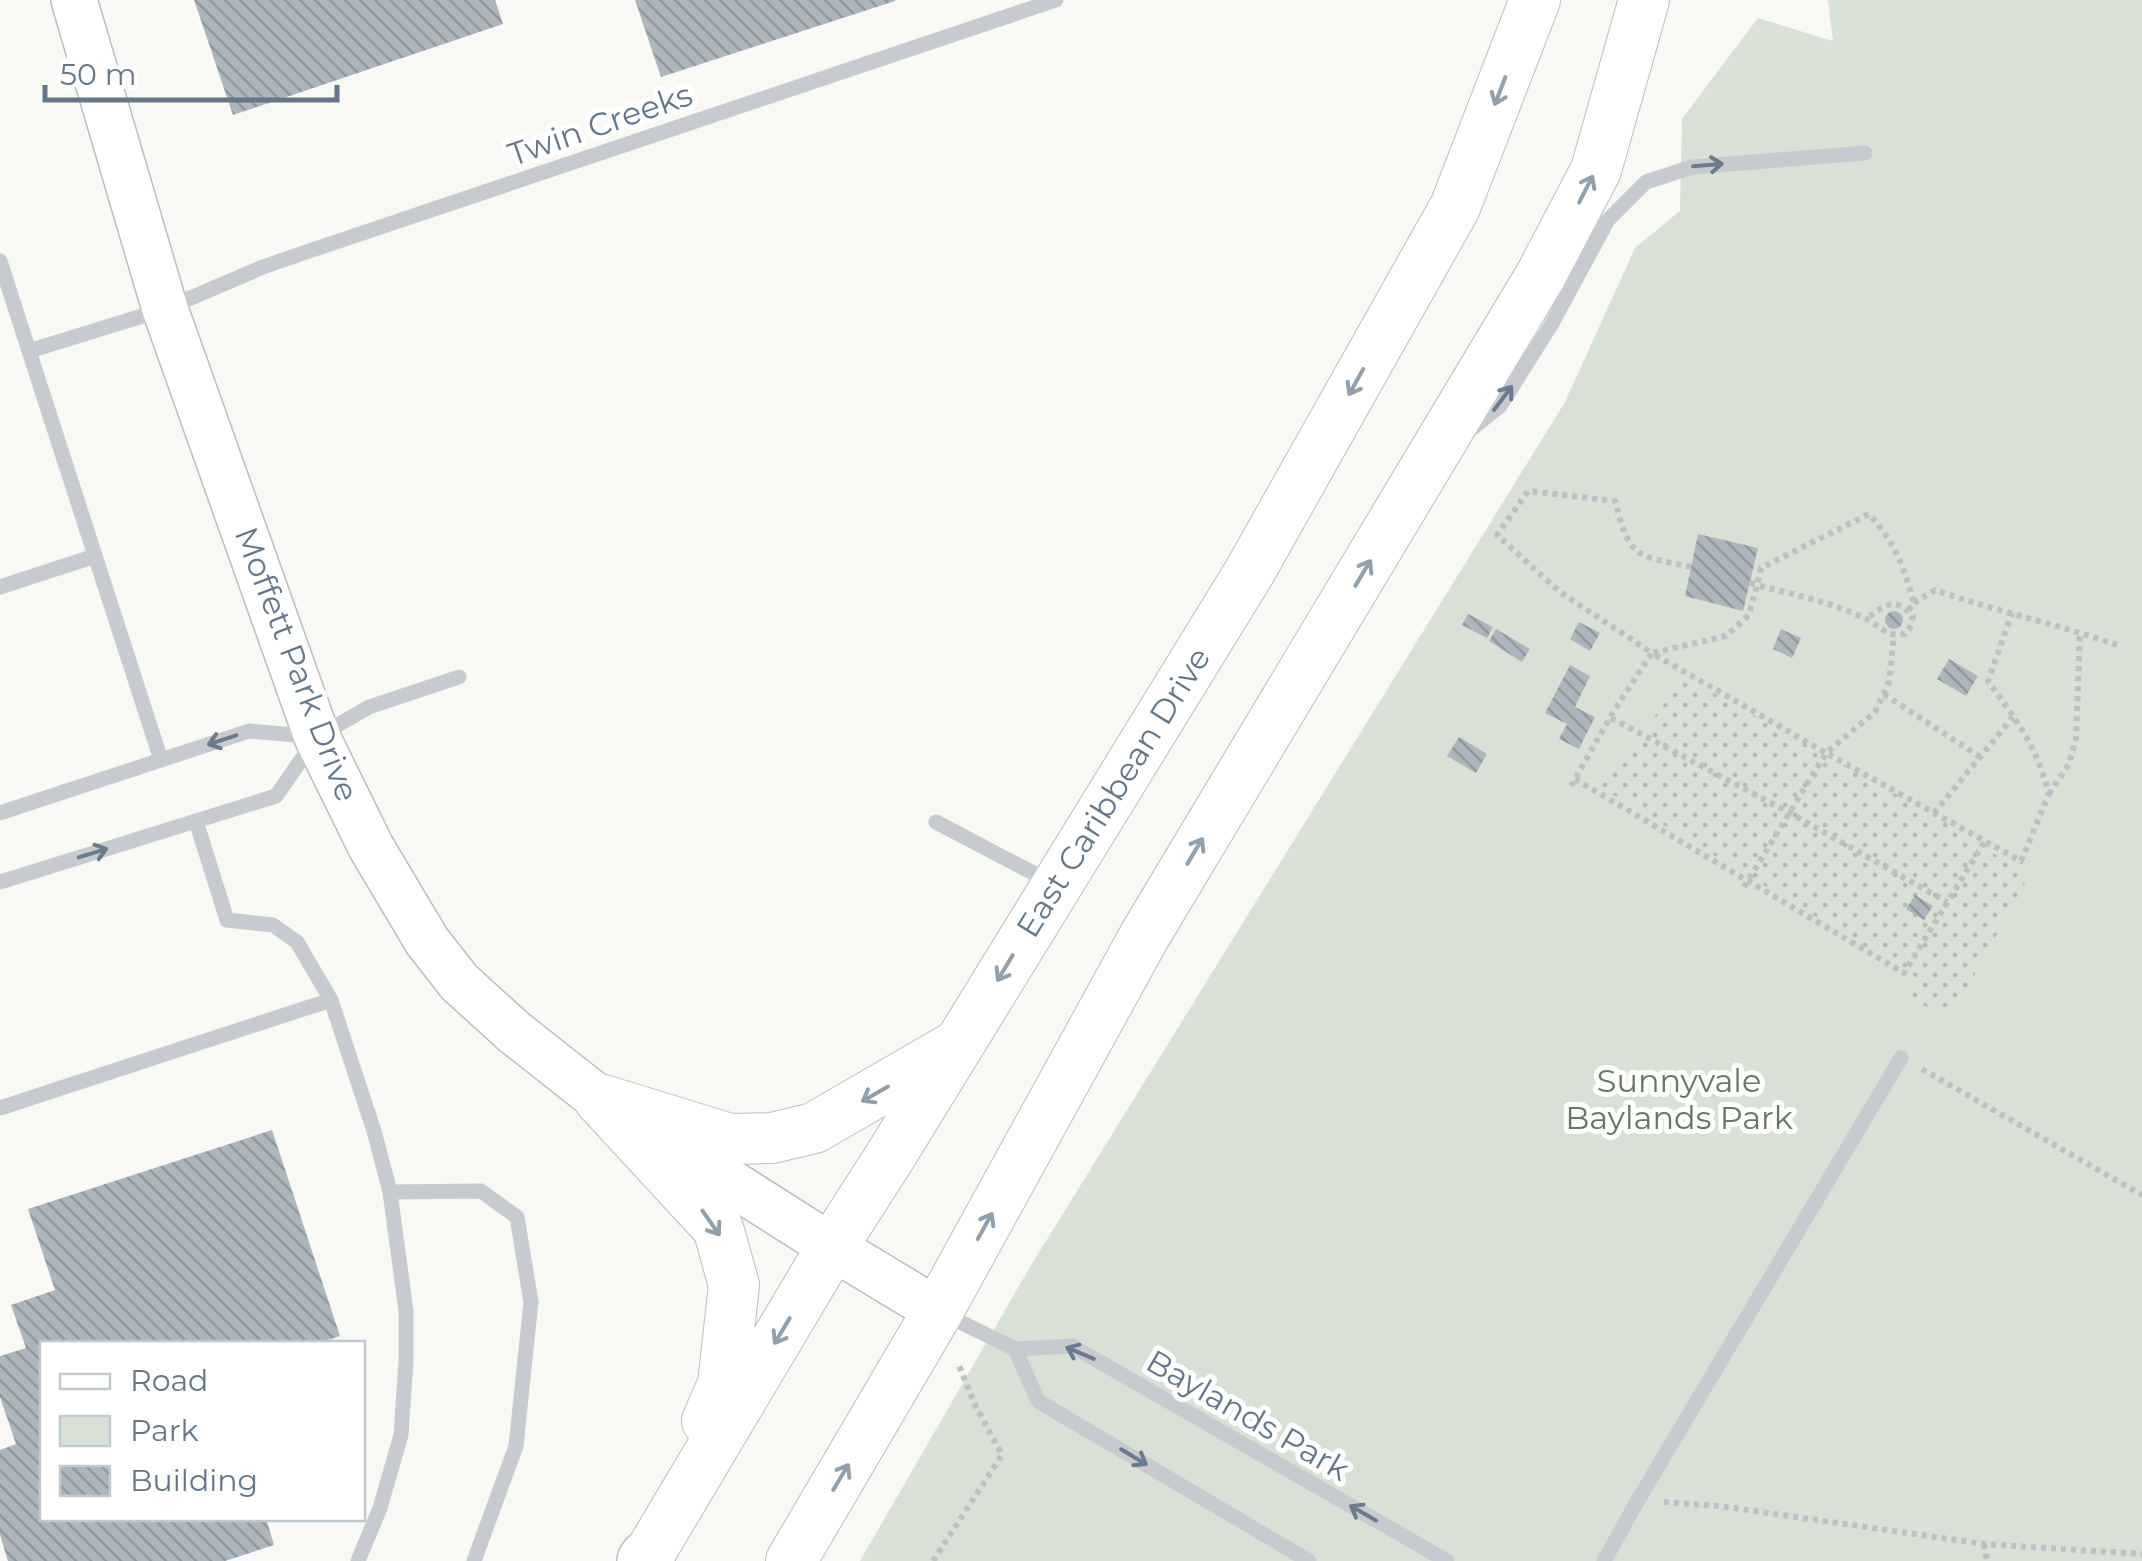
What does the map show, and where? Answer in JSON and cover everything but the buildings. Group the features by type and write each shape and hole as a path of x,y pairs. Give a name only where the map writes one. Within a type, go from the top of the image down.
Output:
{"main road":[{"name":"East Caribbean Drive","path":"646,1560 832,1247 1250,571 1454,207 1535,0"},
{"path":"791,1561 938,1311 1145,934 1541,276 1596,170 1637,4"},
{"path":"599,1099 730,1139 772,1138 814,1128 959,1045"},
{"path":"599,1099 718,1228 734,1285 723,1384 646,1560"}],"street":[{"name":"Moffett Park Drive","path":"74,0 165,308 318,737 371,847 438,955 459,982 514,1032 599,1099 938,1311"}],"lane":[{"name":"Twin Creeks","path":"29,350 165,308 312,250 1056,0"},
{"path":"1431,462 1500,406 1551,325 1608,220 1646,182 1692,166 1865,153"},
{"path":"0,261 161,760"},
{"path":"0,587 95,556"},
{"path":"0,882 276,796 318,737 369,707 460,676"},
{"path":"0,813 249,731 318,737"},
{"path":"196,821 226,920 272,925 297,942 331,1000 390,1192 406,1311 401,1435 380,1508 358,1561"},
{"path":"936,822 1056,884"},
{"path":"0,1108 331,1000"},
{"path":"1604,1561 1901,1058"},
{"path":"390,1192 481,1191 518,1217 531,1302 516,1446 474,1561"},
{"name":"Baylands Park","path":"938,1311 1015,1349 1072,1346 1447,1561"},
{"path":"1015,1349 1038,1401 1309,1561"}],"path":[{"path":"1691,567 1643,557 1625,538 1615,501 1528,491 1497,536 1560,592 1652,653 2021,861 2049,794 2069,764 2076,739 2080,632"},
{"path":"1914,603 1890,538 1869,514 1761,568 1753,584 1749,616 1726,636 1652,653 1574,782 1904,973 1985,841"},
{"path":"1753,584 1866,619 1894,636 1905,634 1913,616 1903,606 1884,606 1866,619"},
{"path":"1908,610 1936,590 2117,645"},
{"path":"2012,614 1988,682 2035,752 2049,794"},
{"path":"1746,884 1826,753 1875,712 1889,682 1894,636"},
{"path":"1884,694 1980,757"},
{"path":"1934,813 2013,717"},
{"path":"1610,718 1790,812 1947,902"},
{"path":"1901,1058 2142,1195"},
{"path":"933,1561 1002,1455 974,1404 938,1311"},
{"path":"1638,1500 1720,1506 1984,1544 2142,1554"},
{"path":"1984,1544 1987,1561"}],"green space":[{"name":"Sunnyvale Baylands Park","path":"1828,0 2142,0 2142,1561 860,1561 1030,1267 1565,402 1635,248 1680,211 1682,119 1758,18 1833,41"},
{"path":"1685,677 1995,849 1993,853 2030,874 1950,1020 1906,996 1916,977 1600,787"}]}
